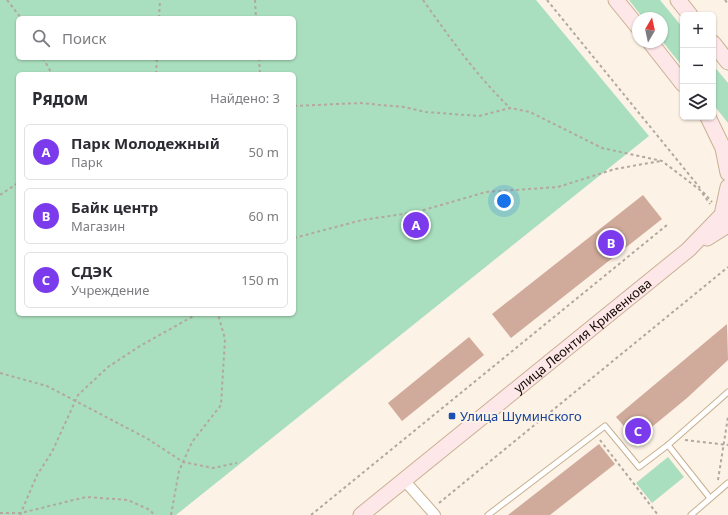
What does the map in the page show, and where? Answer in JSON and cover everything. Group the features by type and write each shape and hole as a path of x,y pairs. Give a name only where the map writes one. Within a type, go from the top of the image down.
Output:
{"street":[{"path":"616,0 632,20"},
{"path":"678,0 688,12"},
{"path":"716,47 728,62"},
{"path":"655,48 680,80"},
{"path":"710,120 723,148 728,173"},
{"path":"712,120 728,139"},
{"path":"725,220 728,187"},
{"name":"улица Леонтия Кривенкова","path":"361,515 725,220"},
{"path":"404,480 433,512"}],"lane":[{"path":"488,515 605,426 638,467 668,445 728,392"},
{"path":"668,445 710,498"},
{"path":"691,515 728,483"}],"path":[{"path":"7,0 19,16"},
{"path":"159,16 160,0"},
{"path":"255,0 256,16"},
{"path":"423,0 458,50 486,85 510,108"},
{"path":"547,0 725,220"},
{"path":"725,0 728,4"},
{"path":"44,60 51,72"},
{"path":"156,72 157,60"},
{"path":"258,60 260,72"},
{"path":"296,106 360,103 404,107 426,112 479,116 510,108 530,112 602,148 662,161 700,190 710,204"},
{"path":"296,237 362,220 417,212 486,192 558,187 615,168 662,161"},
{"path":"0,195 16,184"},
{"path":"311,515 667,225"},
{"path":"433,512 728,267"},
{"path":"21,514 37,475 52,452 78,395 108,367 140,346 193,316"},
{"path":"171,515 179,470 192,442 221,405 225,339 219,316"},
{"path":"0,373 47,386 74,402 148,439 183,462 213,468 237,463"},
{"path":"716,493 728,417"},
{"path":"594,433 658,515"},
{"path":"674,439 728,445"},
{"path":"0,513 21,514 86,497 128,500 150,510 154,515"}],"green space":[{"path":"0,0 536,0 649,136 176,515 0,515"},
{"path":"629,0 660,0 680,24 680,63 668,48 668,12 638,12"},
{"path":"716,69 728,83 728,123 716,108"},
{"path":"668,457 684,477 652,503 636,483"}],"building":[{"path":"643,195 662,219 511,338 492,314"},
{"path":"727,324 728,360 687,398 636,440 616,417"},
{"path":"469,337 484,355 402,421 388,403"},
{"path":"599,444 615,464 550,515 508,515"}],"place":[{"name":"Парк Молодежный","path":"416,225"},
{"name":"Байк центр","path":"611,243"},
{"name":"Улица Шуминского","path":"452,416"},
{"name":"СДЭК","path":"638,431"}]}
